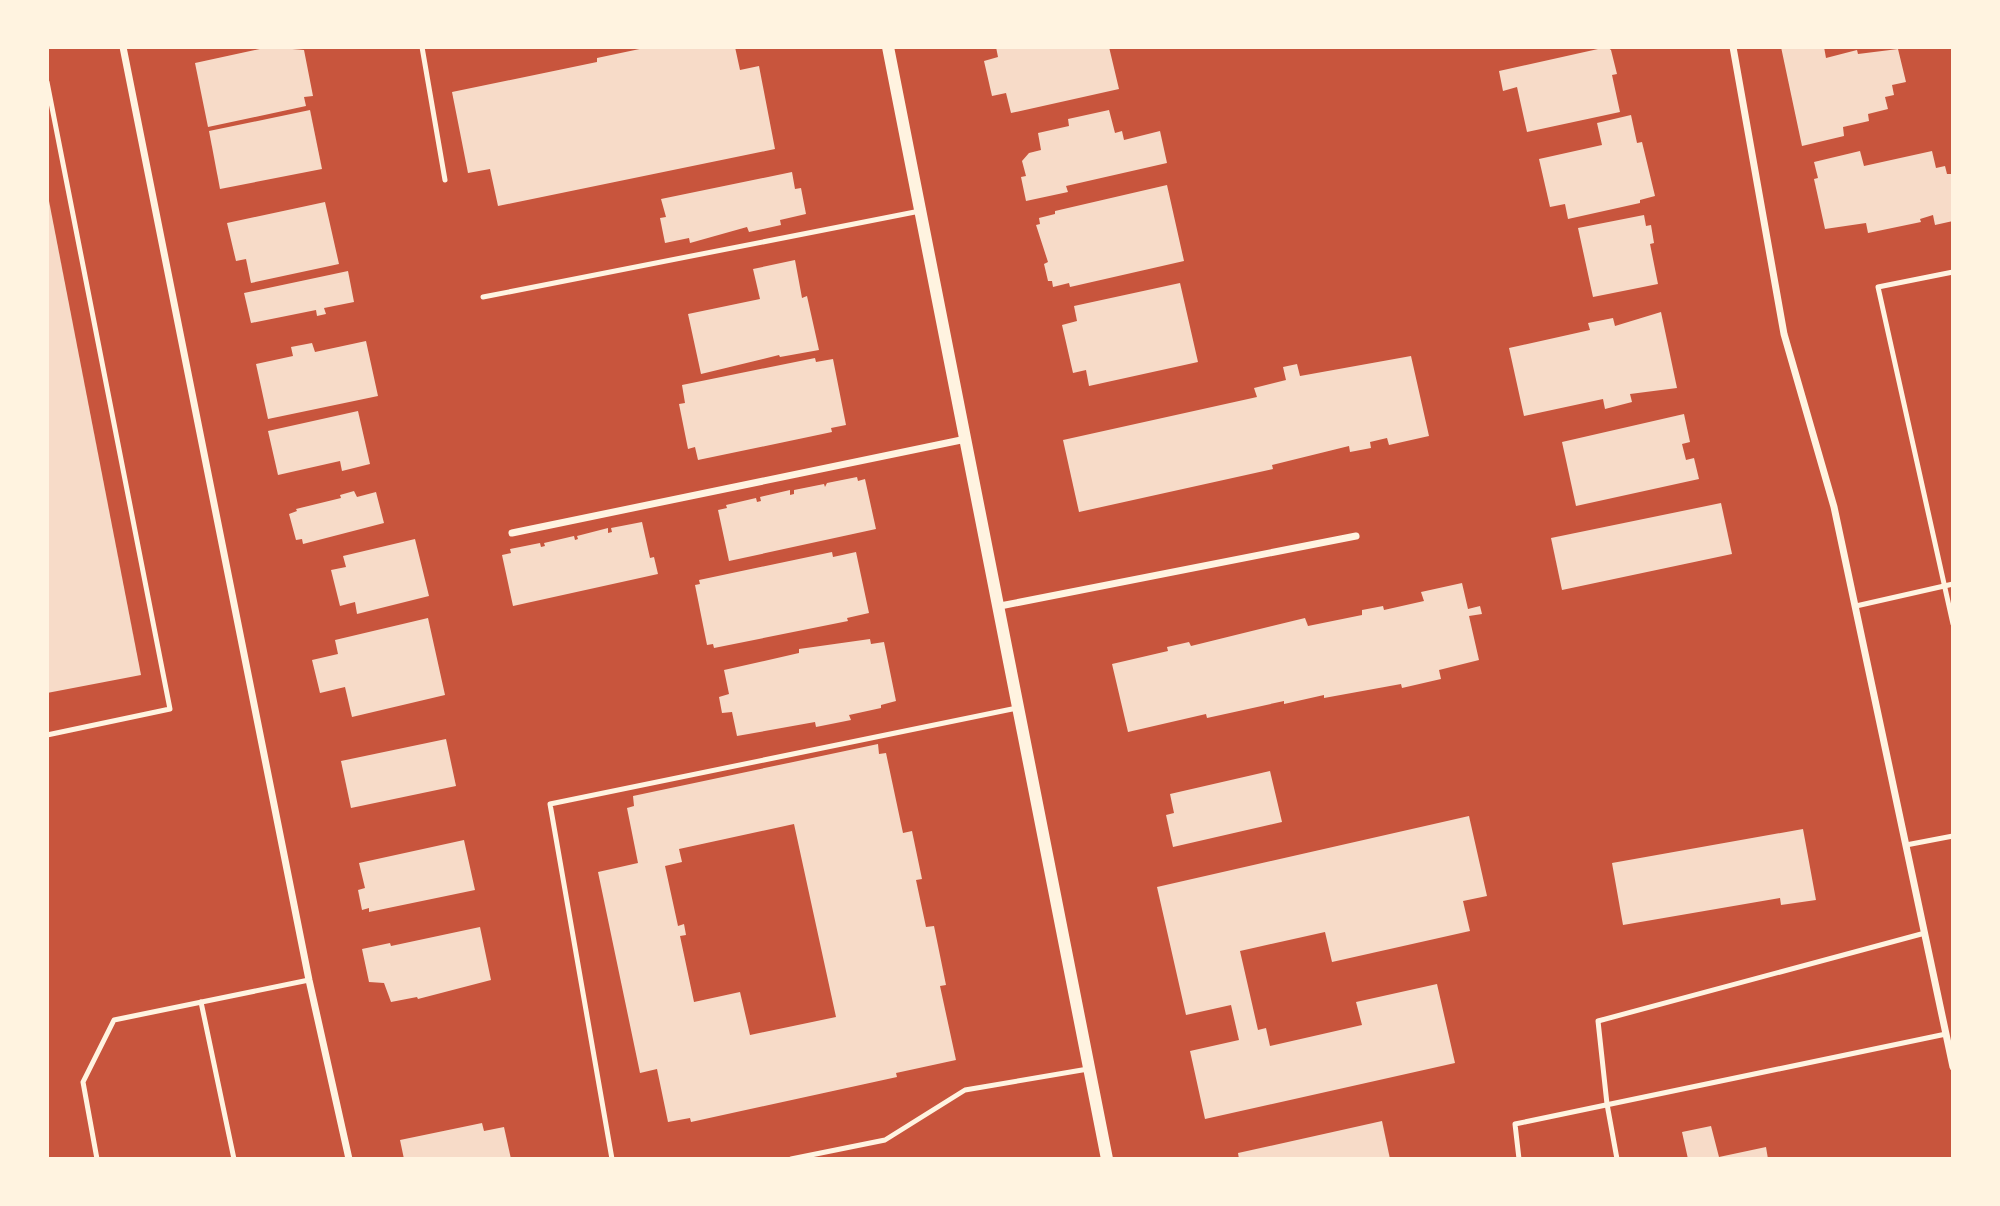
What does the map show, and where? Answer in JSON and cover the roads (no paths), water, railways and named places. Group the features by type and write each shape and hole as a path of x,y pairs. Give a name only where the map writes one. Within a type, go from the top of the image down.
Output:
{"street":[{"path":"123,47 309,980 349,1159"},
{"path":"888,47 1107,1159"},
{"path":"1733,47 1784,334 1834,507 1953,1067"},
{"path":"512,533 967,439"},
{"path":"1000,606 1356,536"}],"lane":[{"path":"422,47 445,180"},
{"path":"47,82 170,709 47,735"},
{"path":"483,298 920,211"},
{"path":"1953,272 1878,287 1953,624"},
{"path":"1856,606 1953,584"},
{"path":"612,1159 550,804 1020,708"},
{"path":"1906,845 1953,836"},
{"path":"1618,1159 1607,1104 1598,1021 1924,933"},
{"path":"97,1159 83,1082 114,1020 309,980"},
{"path":"201,1002 234,1159"},
{"path":"1519,1159 1515,1124 1946,1034"},
{"path":"791,1159 885,1140 965,1090 1091,1068"}]}
